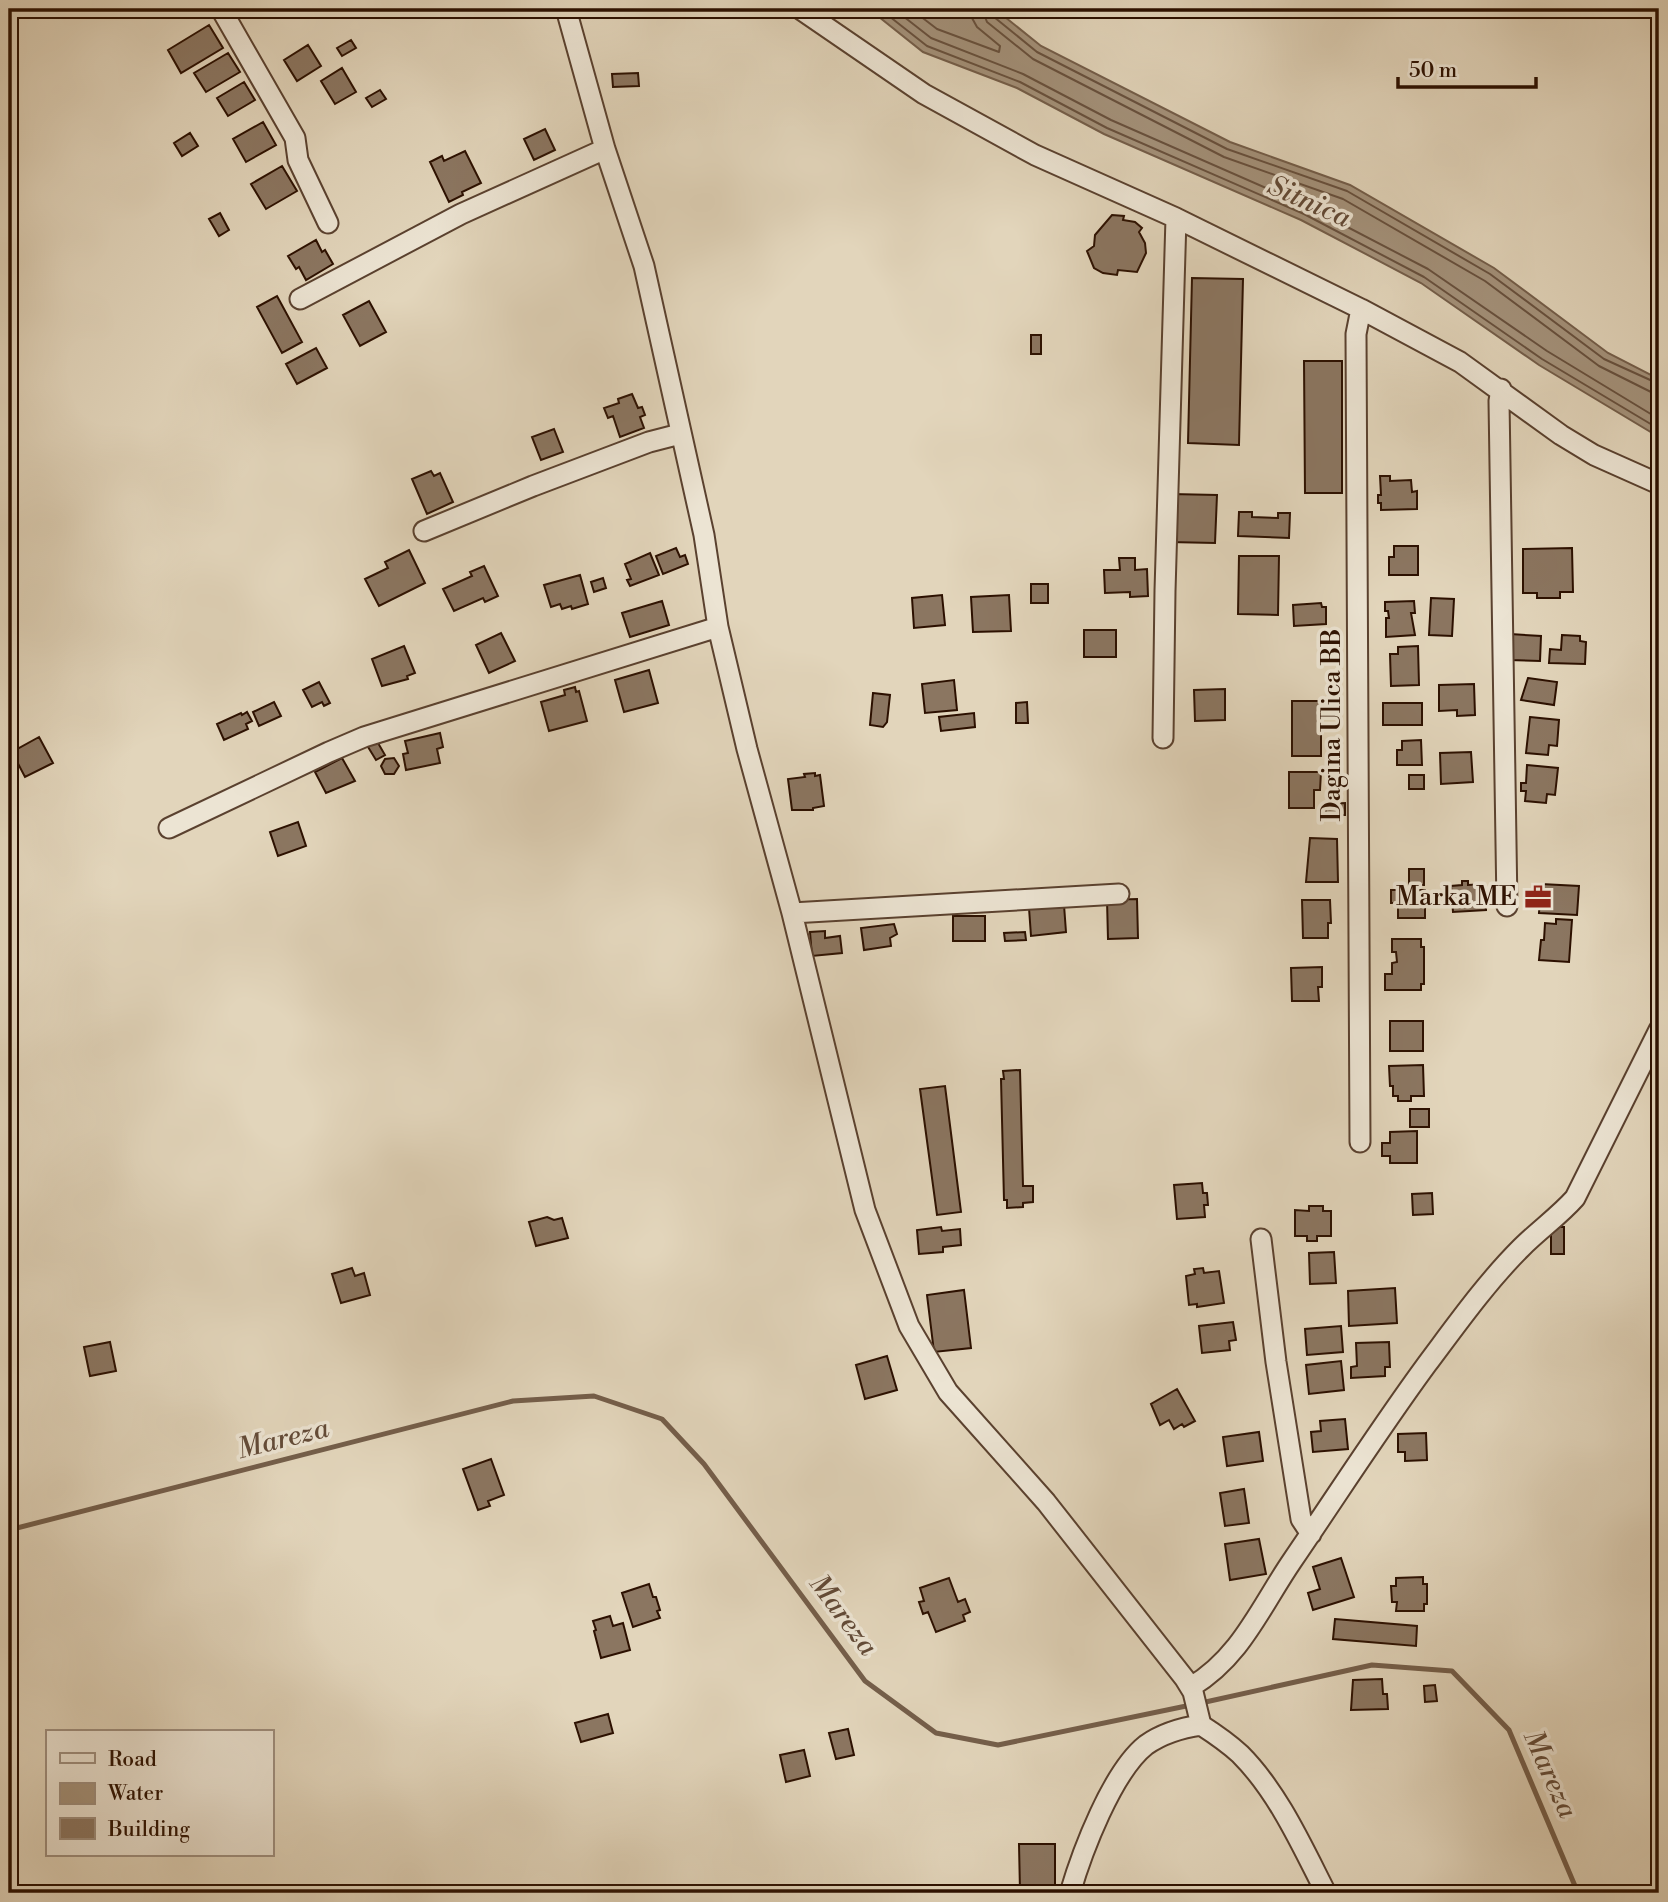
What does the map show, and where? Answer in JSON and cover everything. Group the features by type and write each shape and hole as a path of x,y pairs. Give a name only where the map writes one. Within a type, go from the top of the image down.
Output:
{"street":[{"path":"221,9 295,138 298,160 328,223"},
{"path":"566,9 606,149 644,266 704,536 718,627 747,749 792,913 864,1210 909,1326 931,1366 958,1405 1046,1502 1195,1703 1263,1782 1326,1893"},
{"path":"800,9 923,94 1035,155 1176,218 1361,309 1460,362 1576,445 1659,484"},
{"path":"300,299 461,215 606,149"},
{"path":"1163,738 1176,218"},
{"name":"Dagina Ulica BB","path":"1360,1142 1356,334 1361,309"},
{"path":"1501,389 1499,401 1507,906"},
{"path":"424,531 649,442 680,434"},
{"path":"169,828 364,737 718,627"},
{"path":"792,913 1119,894"},
{"path":"1070,1893 1096,1824 1133,1758 1161,1736 1181,1728 1195,1703 1237,1647 1427,1364 1491,1280 1575,1198 1659,1030"},
{"path":"1261,1239 1276,1362 1301,1519 1311,1534"}],"water":[{"name":"Sitnica","path":"869,9 995,9 1041,46 1230,142 1350,185 1494,268 1608,353 1659,379 1659,437 1539,365 1421,283 1301,220 1104,134 1017,88 923,52"}],"building":[{"path":"209,25 223,48 181,73 168,50"},
{"path":"351,40 356,48 342,56 337,48"},
{"path":"308,45 321,66 297,81 284,60"},
{"path":"228,53 240,72 206,92 194,73"},
{"path":"342,68 356,92 335,104 321,81"},
{"path":"638,73 639,86 613,87 612,74"},
{"path":"244,82 255,100 228,116 217,98"},
{"path":"380,90 386,99 372,107 366,98"},
{"path":"263,122 276,145 246,162 233,139"},
{"path":"545,129 555,150 534,160 524,139"},
{"path":"190,133 198,146 182,156 174,143"},
{"path":"465,151 481,183 449,202 430,162 442,156 444,161"},
{"path":"282,166 297,191 266,209 251,184"},
{"path":"220,213 229,230 219,236 209,219"},
{"path":"1112,215 1124,216 1123,220 1135,222 1142,228 1139,232 1145,243 1146,253 1137,272 1118,270 1117,275 1103,273 1094,268 1087,251 1094,246 1095,235"},
{"path":"316,240 333,264 306,280 299,267 296,269 288,256"},
{"path":"1192,278 1243,279 1239,445 1188,443"},
{"path":"277,296 302,342 282,353 257,307"},
{"path":"369,301 386,332 360,346 343,315"},
{"path":"1031,335 1041,335 1041,354 1031,354"},
{"path":"316,348 327,368 297,384 286,364"},
{"path":"1304,361 1342,361 1342,493 1305,493"},
{"path":"632,394 638,408 642,407 645,415 640,417 644,428 620,437 613,416 608,418 604,408 619,403 618,399"},
{"path":"554,429 563,452 541,460 532,437"},
{"path":"431,471 434,476 440,473 453,502 427,514 412,479"},
{"path":"1380,476 1390,476 1390,481 1411,480 1412,492 1417,491 1417,509 1381,510 1381,503 1378,503 1378,495 1381,495"},
{"path":"1171,494 1217,495 1215,543 1169,542"},
{"path":"1239,512 1252,512 1252,517 1278,518 1278,513 1290,513 1289,538 1238,536"},
{"path":"1394,546 1418,546 1418,575 1389,575 1389,557 1394,557"},
{"path":"676,548 680,557 685,555 688,564 663,574 656,556"},
{"path":"1572,548 1573,592 1560,592 1560,598 1537,598 1537,593 1523,593 1523,549"},
{"path":"409,550 425,583 379,606 365,579 388,568 385,562"},
{"path":"650,553 659,575 630,586 627,580 631,579 625,564"},
{"path":"1239,556 1279,556 1278,615 1238,614"},
{"path":"1119,558 1135,558 1135,570 1147,569 1148,596 1130,597 1130,592 1105,593 1104,570 1120,570"},
{"path":"484,566 498,596 485,602 483,598 454,611 443,589 472,576 470,572"},
{"path":"580,575 588,604 572,609 571,606 562,609 560,604 551,607 544,585"},
{"path":"603,578 606,588 594,592 591,582"},
{"path":"1031,584 1048,584 1048,603 1031,603"},
{"path":"942,595 945,625 914,628 912,598"},
{"path":"1009,595 1011,631 973,632 971,597"},
{"path":"1431,598 1454,599 1452,636 1429,635"},
{"path":"662,601 669,625 630,637 622,613"},
{"path":"1414,601 1415,613 1411,613 1415,635 1386,637 1386,618 1389,618 1388,611 1385,611 1385,602"},
{"path":"1321,603 1322,607 1326,607 1326,624 1294,626 1293,605"},
{"path":"1084,630 1116,630 1116,657 1084,657"},
{"path":"501,633 515,661 489,673 476,645"},
{"path":"1510,634 1541,636 1540,661 1509,660"},
{"path":"1562,635 1580,636 1580,641 1586,642 1585,664 1549,663 1550,649 1561,650"},
{"path":"404,646 415,673 407,676 408,679 382,686 372,659"},
{"path":"1418,646 1419,685 1391,686 1390,654 1398,654 1398,647"},
{"path":"649,670 658,703 624,712 615,680"},
{"path":"1528,678 1557,682 1554,705 1521,700"},
{"path":"954,680 957,710 925,713 922,684"},
{"path":"319,682 330,703 324,706 322,702 312,707 303,690"},
{"path":"1474,684 1475,715 1457,716 1457,710 1439,711 1439,685"},
{"path":"575,687 576,692 579,691 587,721 549,731 541,702 565,695 564,690"},
{"path":"1225,689 1225,720 1195,721 1194,690"},
{"path":"873,693 890,695 887,722 883,727 870,725"},
{"path":"1292,701 1321,701 1321,756 1292,756"},
{"path":"274,702 281,716 259,726 253,712"},
{"path":"1027,702 1028,723 1016,723 1016,703"},
{"path":"1383,703 1422,703 1422,725 1383,725"},
{"path":"247,712 252,721 246,724 248,729 224,740 217,724"},
{"path":"974,713 975,727 941,731 939,717"},
{"path":"1530,717 1559,720 1557,746 1549,745 1548,755 1526,753"},
{"path":"440,733 443,747 437,749 440,763 406,770 403,754 408,753 405,741"},
{"path":"374,736 385,755 376,760 365,742"},
{"path":"39,737 53,763 25,777 12,752"},
{"path":"1421,740 1422,765 1397,765 1397,750 1402,750 1402,741"},
{"path":"1471,752 1473,782 1441,784 1440,753"},
{"path":"342,758 355,781 326,793 315,772"},
{"path":"394,758 399,766 394,774 385,774 381,766 385,759"},
{"path":"1527,765 1558,768 1555,795 1547,794 1546,803 1525,801 1526,791 1521,791 1521,783 1526,783"},
{"path":"1289,772 1321,772 1320,790 1314,790 1314,808 1289,808"},
{"path":"815,773 815,776 820,775 824,806 813,810 792,810 788,779"},
{"path":"1409,775 1424,775 1424,789 1409,789"},
{"path":"1345,803 1345,815 1326,815 1326,804"},
{"path":"298,822 306,846 278,856 270,832"},
{"path":"1310,838 1337,839 1338,882 1306,882"},
{"path":"1409,869 1424,869 1424,885 1409,885"},
{"path":"1462,881 1468,881 1468,885 1485,884 1486,910 1453,912 1451,886 1462,885"},
{"path":"1541,884 1579,886 1577,915 1539,913"},
{"path":"1391,890 1425,890 1425,918 1398,918 1398,903 1391,903"},
{"path":"1137,899 1138,938 1108,939 1107,900"},
{"path":"1302,900 1330,900 1331,923 1328,923 1328,938 1303,938"},
{"path":"1064,905 1066,932 1031,936 1029,908"},
{"path":"953,916 985,916 985,941 953,941"},
{"path":"1556,919 1572,920 1569,962 1539,960 1545,923 1556,924"},
{"path":"894,924 897,934 890,938 891,946 864,950 861,928"},
{"path":"825,931 825,938 840,936 842,953 812,956 810,932"},
{"path":"1025,932 1026,940 1005,941 1004,933"},
{"path":"1392,939 1421,939 1421,947 1424,947 1424,984 1421,984 1421,990 1385,990 1385,974 1392,974 1392,963 1397,962 1396,952 1392,952"},
{"path":"1322,967 1322,987 1318,987 1319,1001 1292,1001 1291,968"},
{"path":"1390,1021 1423,1021 1423,1051 1390,1051"},
{"path":"1423,1065 1424,1096 1411,1096 1411,1101 1398,1101 1398,1096 1393,1096 1393,1086 1390,1086 1389,1066"},
{"path":"1020,1070 1023,1186 1033,1186 1033,1202 1023,1203 1023,1207 1007,1208 1007,1200 1004,1200 1001,1079 1004,1079 1003,1071"},
{"path":"945,1086 961,1212 937,1215 920,1089"},
{"path":"1410,1109 1429,1109 1429,1127 1410,1127"},
{"path":"1417,1131 1417,1163 1390,1163 1390,1156 1382,1156 1382,1143 1390,1143 1390,1132"},
{"path":"1202,1183 1203,1193 1207,1193 1205,1217 1177,1219 1174,1185"},
{"path":"1432,1193 1433,1214 1413,1215 1412,1194"},
{"path":"1309,1206 1323,1206 1323,1211 1331,1211 1331,1236 1317,1236 1317,1241 1307,1241 1307,1236 1295,1236 1295,1210 1309,1211"},
{"path":"547,1217 554,1220 562,1218 568,1238 536,1246 529,1222"},
{"path":"941,1227 942,1231 960,1229 961,1245 943,1247 943,1252 919,1254 917,1230"},
{"path":"1551,1227 1564,1227 1564,1254 1551,1254"},
{"path":"1334,1252 1336,1283 1310,1284 1309,1253"},
{"path":"352,1268 355,1276 364,1273 370,1295 341,1303 332,1274"},
{"path":"1203,1268 1204,1273 1219,1271 1224,1303 1197,1307 1197,1304 1189,1305 1186,1276 1195,1274 1194,1269"},
{"path":"1395,1288 1397,1323 1349,1326 1348,1291"},
{"path":"964,1290 971,1348 934,1352 927,1295"},
{"path":"1233,1322 1236,1340 1229,1341 1230,1350 1202,1353 1199,1326"},
{"path":"1341,1326 1343,1352 1307,1355 1305,1329"},
{"path":"110,1342 116,1371 90,1376 84,1347"},
{"path":"1389,1342 1390,1367 1385,1367 1385,1376 1351,1378 1351,1367 1357,1366 1356,1343"},
{"path":"887,1356 897,1390 865,1399 856,1365"},
{"path":"1341,1361 1344,1390 1309,1394 1306,1365"},
{"path":"1177,1389 1195,1421 1174,1429 1169,1420 1160,1425 1151,1404"},
{"path":"1345,1419 1348,1449 1313,1452 1311,1432 1321,1431 1320,1421"},
{"path":"1259,1432 1263,1461 1227,1466 1223,1437"},
{"path":"1426,1433 1427,1460 1405,1461 1405,1452 1398,1452 1398,1434"},
{"path":"491,1459 504,1495 488,1501 490,1506 478,1510 463,1469"},
{"path":"1244,1489 1249,1523 1225,1526 1220,1493"},
{"path":"1259,1539 1266,1574 1230,1580 1225,1544"},
{"path":"1341,1558 1354,1597 1313,1610 1308,1593 1320,1589 1313,1567"},
{"path":"1423,1577 1423,1584 1427,1584 1427,1604 1424,1604 1424,1611 1396,1611 1397,1602 1392,1602 1391,1586 1396,1586 1396,1578"},
{"path":"949,1578 958,1602 965,1599 970,1612 963,1615 965,1621 936,1632 928,1612 923,1614 919,1602 924,1601 920,1588"},
{"path":"649,1584 653,1597 656,1597 660,1618 633,1627 622,1593"},
{"path":"610,1616 613,1626 623,1623 630,1650 601,1658 593,1621"},
{"path":"1335,1619 1417,1626 1416,1646 1333,1639"},
{"path":"1382,1679 1388,1709 1351,1710 1353,1680"},
{"path":"1435,1685 1437,1701 1425,1702 1424,1686"},
{"path":"608,1714 613,1733 581,1742 575,1723"},
{"path":"848,1729 854,1755 836,1759 829,1733"},
{"path":"804,1750 810,1776 786,1782 780,1755"},
{"path":"1019,1844 1055,1844 1055,1890 1020,1891"}],"waterway":[{"name":"Mareza","path":"9,1530 513,1401 594,1396 662,1419 704,1464 865,1681 936,1733 998,1745 1191,1705"},
{"name":"Mareza","path":"1201,1703 1372,1665 1452,1671 1509,1730 1578,1893"}],"place":[{"name":"Marka ME","path":"1538,897"}]}
